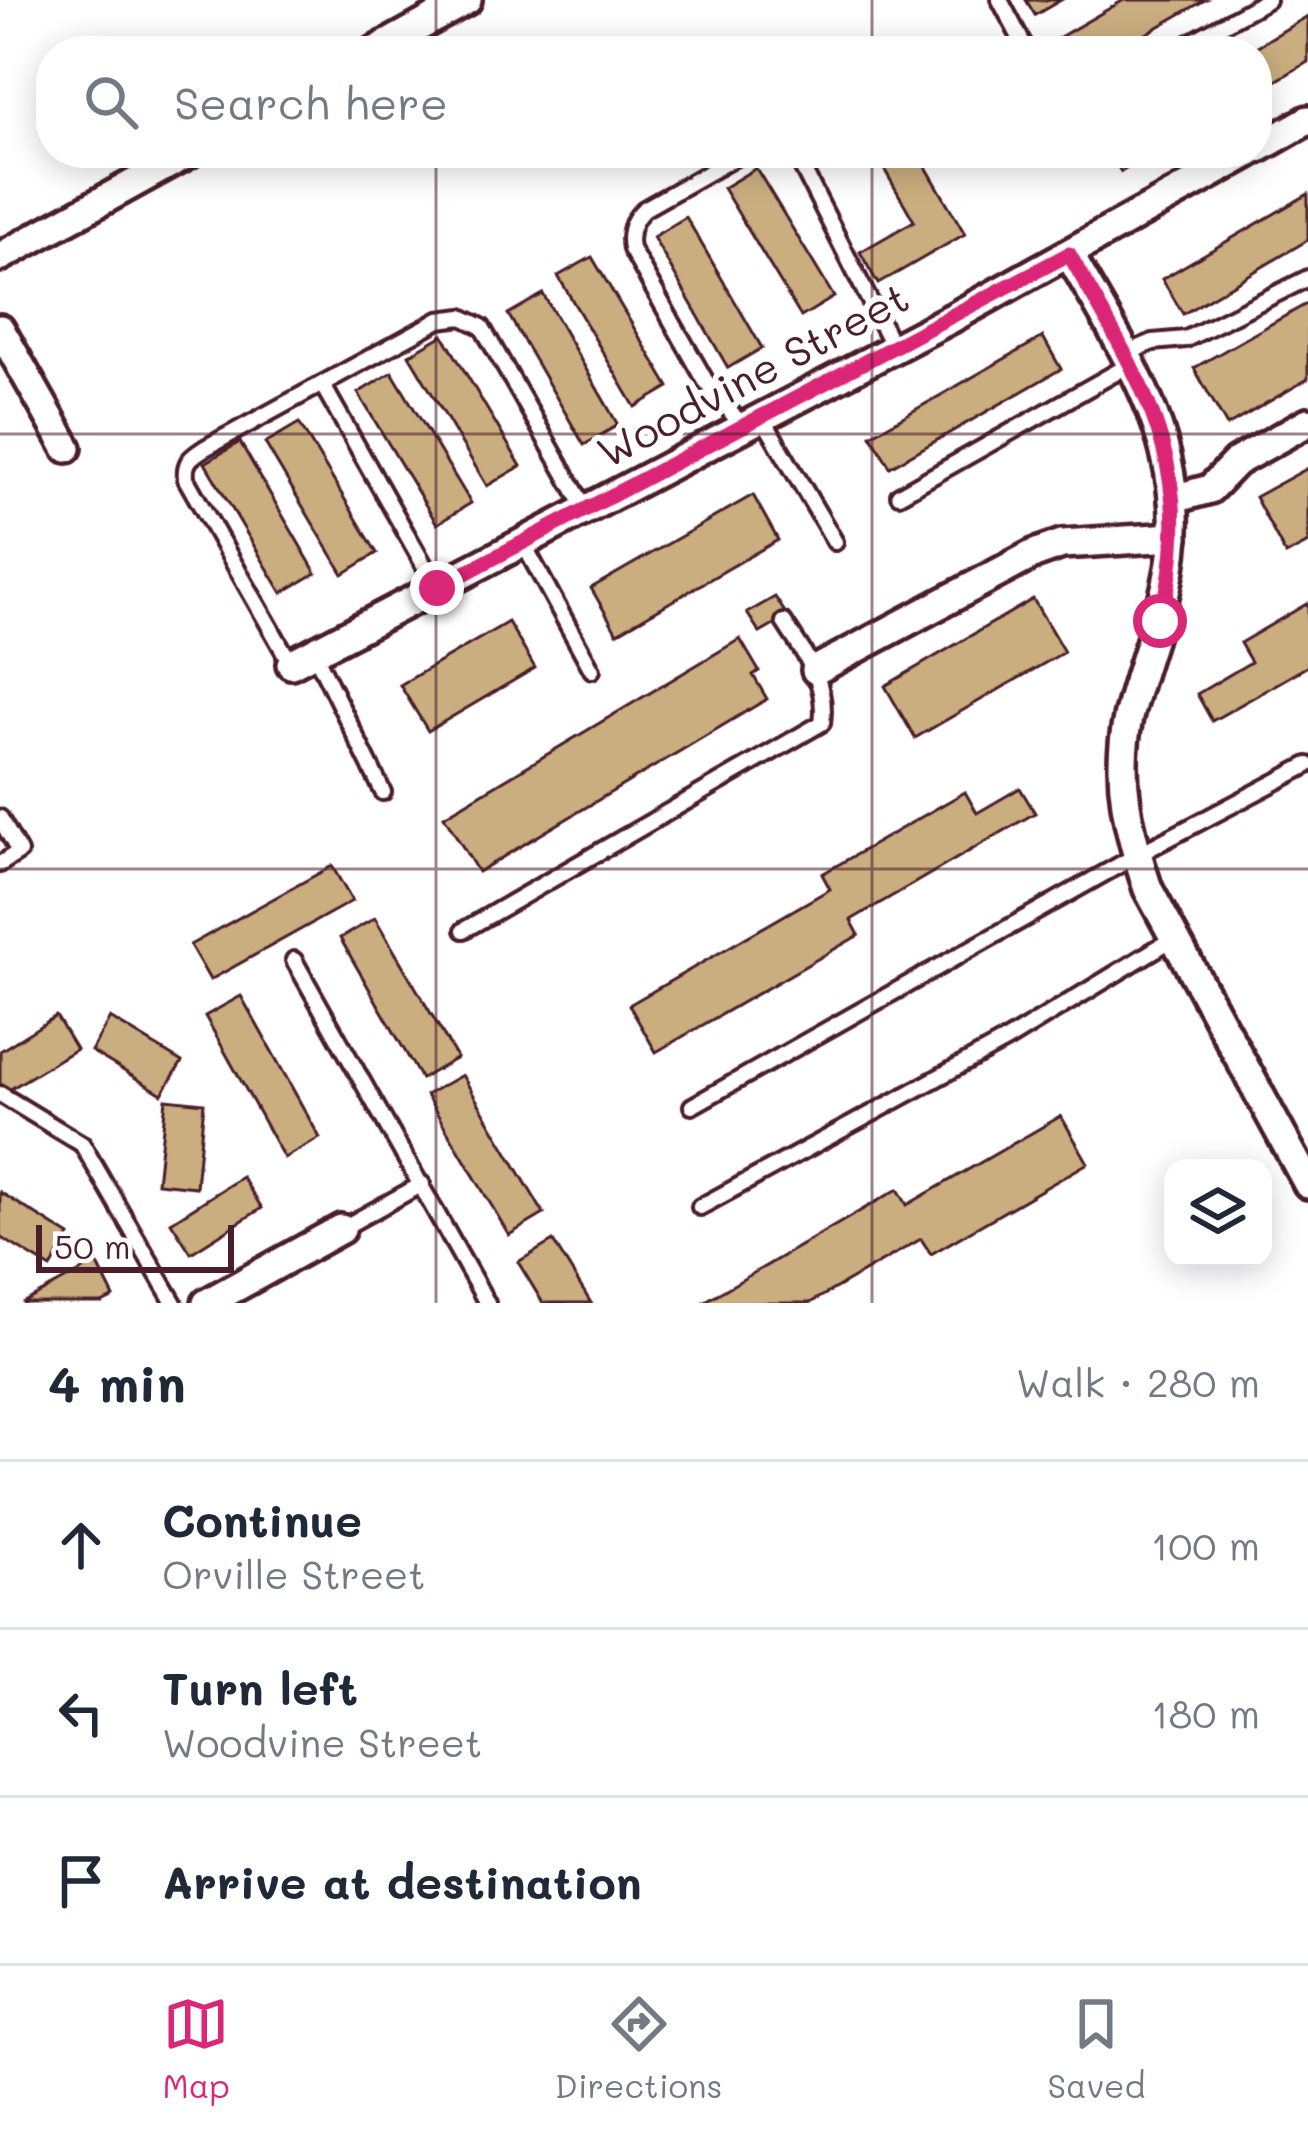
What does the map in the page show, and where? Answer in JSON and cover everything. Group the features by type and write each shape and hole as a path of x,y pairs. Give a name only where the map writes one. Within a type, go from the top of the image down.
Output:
{"street":[{"path":"402,36 467,0"},
{"name":"Woodvine Street","path":"1272,140 1308,120"},
{"path":"0,257 162,168"},
{"name":"Woodvine Street","path":"303,658 894,349 1223,168"},
{"path":"1069,254 1156,418 1173,499 1174,537 1166,598 1142,669 1124,749 1125,812 1148,889 1308,1184"},
{"path":"0,328 67,448"},
{"path":"1173,499 1210,489 1236,462 1308,422"},
{"path":"816,670 1034,554 1062,544 1174,537"},
{"path":"209,1302 341,1229"}],"lane":[{"path":"1000,0 1019,36"},
{"path":"1202,36 1267,0"},
{"path":"716,168 634,218 631,249 705,380 753,422 835,542"},
{"path":"803,168 894,349"},
{"path":"899,495 1153,342 1186,339 1308,278"},
{"path":"383,792 303,658 186,479 189,459 439,320 462,317 473,320 493,342 586,510"},
{"path":"322,384 437,588"},
{"path":"523,543 592,670"},
{"path":"464,930 822,723 825,703 816,670 784,622"},
{"path":"692,1106 1137,855 1308,765"},
{"path":"0,818 19,852 0,863"},
{"path":"700,1207 1007,1040 1174,938"},
{"path":"294,960 487,1303"},
{"path":"0,1094 82,1144 174,1303"},
{"path":"341,1229 422,1184"}],"building":[{"path":"1026,0 1061,0 1035,15"},
{"path":"1124,0 1205,0 1142,36 1062,36"},
{"path":"1308,16 1308,62 1272,83 1272,37"},
{"path":"756,168 834,297 801,317 723,188"},
{"path":"884,168 927,168 965,234 878,284 860,252 914,221"},
{"path":"1308,194 1308,240 1183,314 1162,279"},
{"path":"686,217 762,348 728,368 653,237"},
{"path":"592,257 669,387 635,407 558,276"},
{"path":"543,294 618,425 584,445 508,314"},
{"path":"1308,303 1308,379 1227,426 1194,368"},
{"path":"443,335 521,466 487,486 409,355"},
{"path":"1043,337 1061,369 890,467 871,435"},
{"path":"392,372 471,503 437,524 358,393"},
{"path":"299,423 377,553 343,574 265,443"},
{"path":"240,442 316,573 282,593 205,463"},
{"path":"1308,468 1308,543 1286,555 1255,497"},
{"path":"753,495 778,540 617,633 591,588"},
{"path":"775,597 788,617 760,633 747,613"},
{"path":"1033,599 1064,652 915,738 885,686"},
{"path":"1308,603 1308,666 1212,721 1197,694 1251,662 1240,643"},
{"path":"508,622 535,668 428,731 400,685"},
{"path":"740,639 759,671 753,675 767,699 478,872 444,816"},
{"path":"1020,788 1035,813 851,920 859,935 656,1052 629,1005 830,889 822,874 965,792 977,813"},
{"path":"332,866 352,901 210,980 190,945"},
{"path":"375,918 457,1058 421,1079 340,938"},
{"path":"241,996 320,1138 284,1158 205,1016"},
{"path":"56,1016 76,1049 4,1093 0,1051"},
{"path":"110,1018 182,1062 162,1094 91,1051"},
{"path":"462,1075 544,1214 509,1235 426,1095"},
{"path":"166,1099 204,1103 196,1187 157,1183"},
{"path":"1061,1116 1088,1163 931,1254 921,1239 810,1303 702,1303 898,1189 907,1205"},
{"path":"242,1177 262,1208 191,1253 171,1222"},
{"path":"0,1192 70,1236 51,1268 0,1237"},
{"path":"553,1241 591,1303 543,1303 518,1262"},
{"path":"97,1263 114,1297 102,1303 22,1303"}],"route":[{"path":"437,588 1069,254 1141,382 1170,469 1173,558 1160,621"}]}
